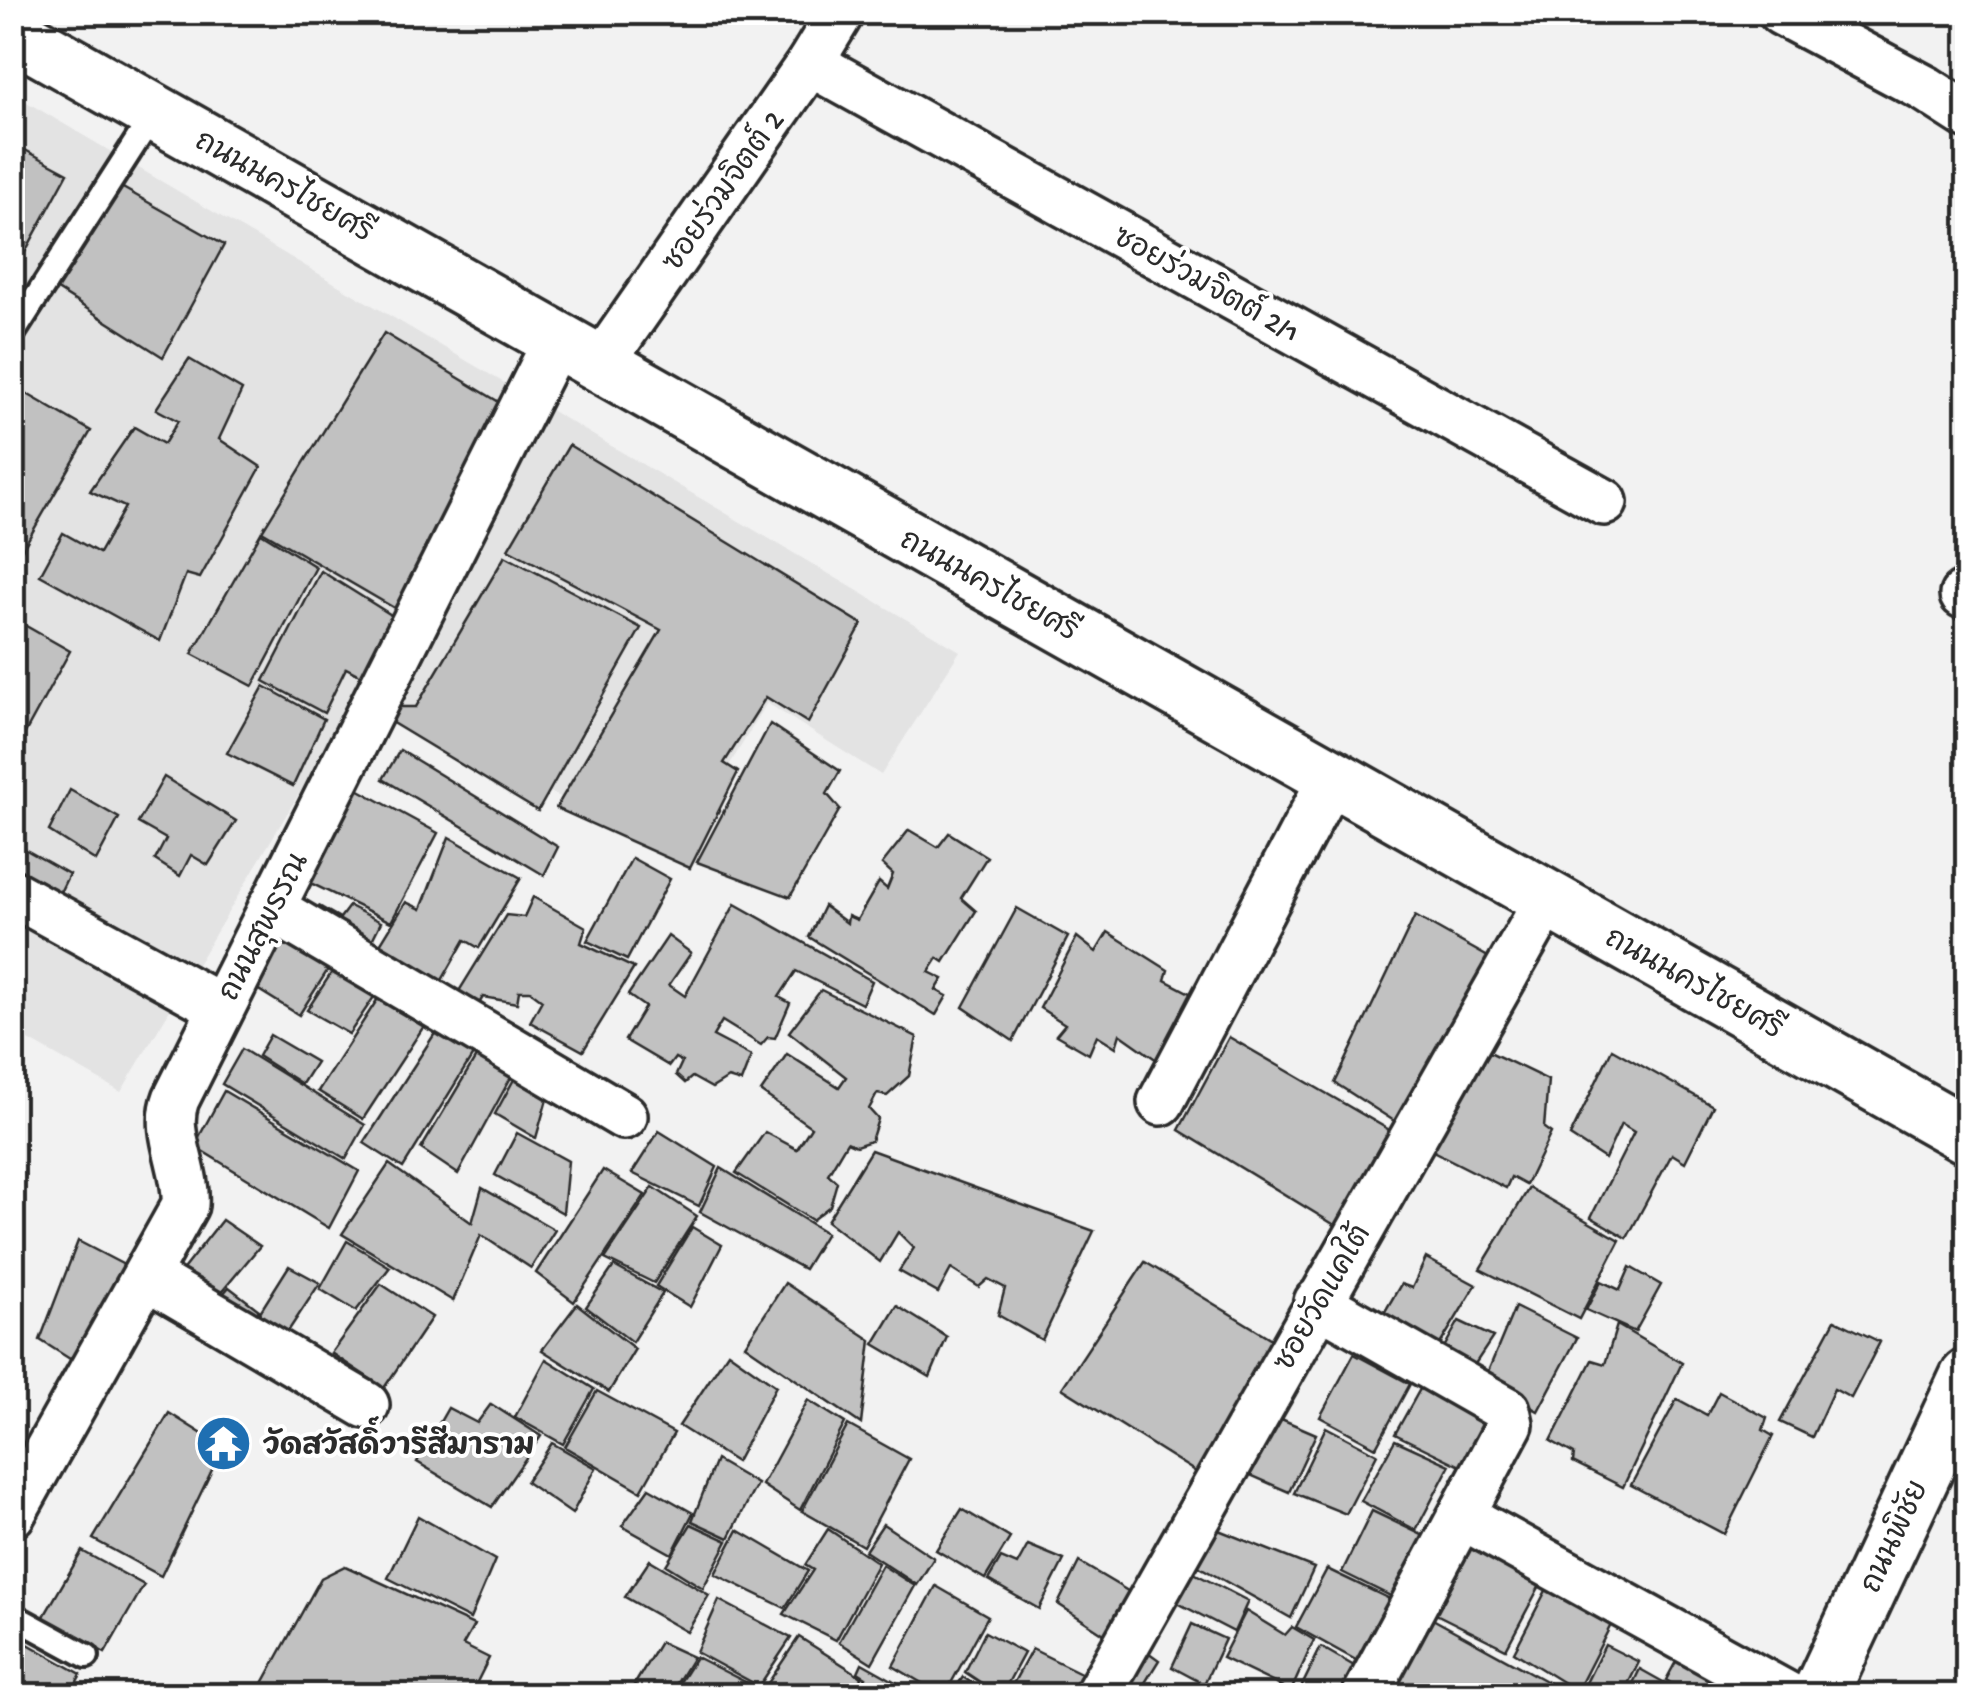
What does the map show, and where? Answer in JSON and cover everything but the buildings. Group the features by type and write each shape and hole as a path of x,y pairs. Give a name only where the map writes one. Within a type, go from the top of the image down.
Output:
{"main road":[{"name":"ถนนนครไชยศรี","path":"12,32 1968,1136"},
{"name":"ถนนพิชัย","path":"1821,1692 1968,1377"}],"street":[{"name":"ซอยร่วมจิตต์ 2","path":"579,352 810,63 841,12"},
{"path":"1781,12 1968,116"},
{"name":"ซอยร่วมจิตต์ 2/1","path":"810,63 1604,502"},
{"name":"ถนนสุพรรณ","path":"12,1514 186,1205 187,1184 170,1115 220,1006 579,352"},
{"path":"1161,1102 1332,776"},
{"path":"12,894 220,1006"},
{"name":"ซอยวัดแคใต้","path":"1097,1696 1548,899"},
{"path":"271,908 624,1116"},
{"path":"146,1276 366,1404"},
{"path":"1317,1302 1507,1410 1510,1424 1365,1696"},
{"path":"1462,1516 1821,1692"}],"lane":[{"path":"12,335 155,112"},
{"path":"12,1615 87,1656"}],"shaded area":[{"path":"13,94 960,651 881,775 767,703 676,853 356,698 121,1092 13,1031"}],"place":[{"name":"วัดสวัสดิ์วารีสีมาราม","path":"224,1444"}]}
